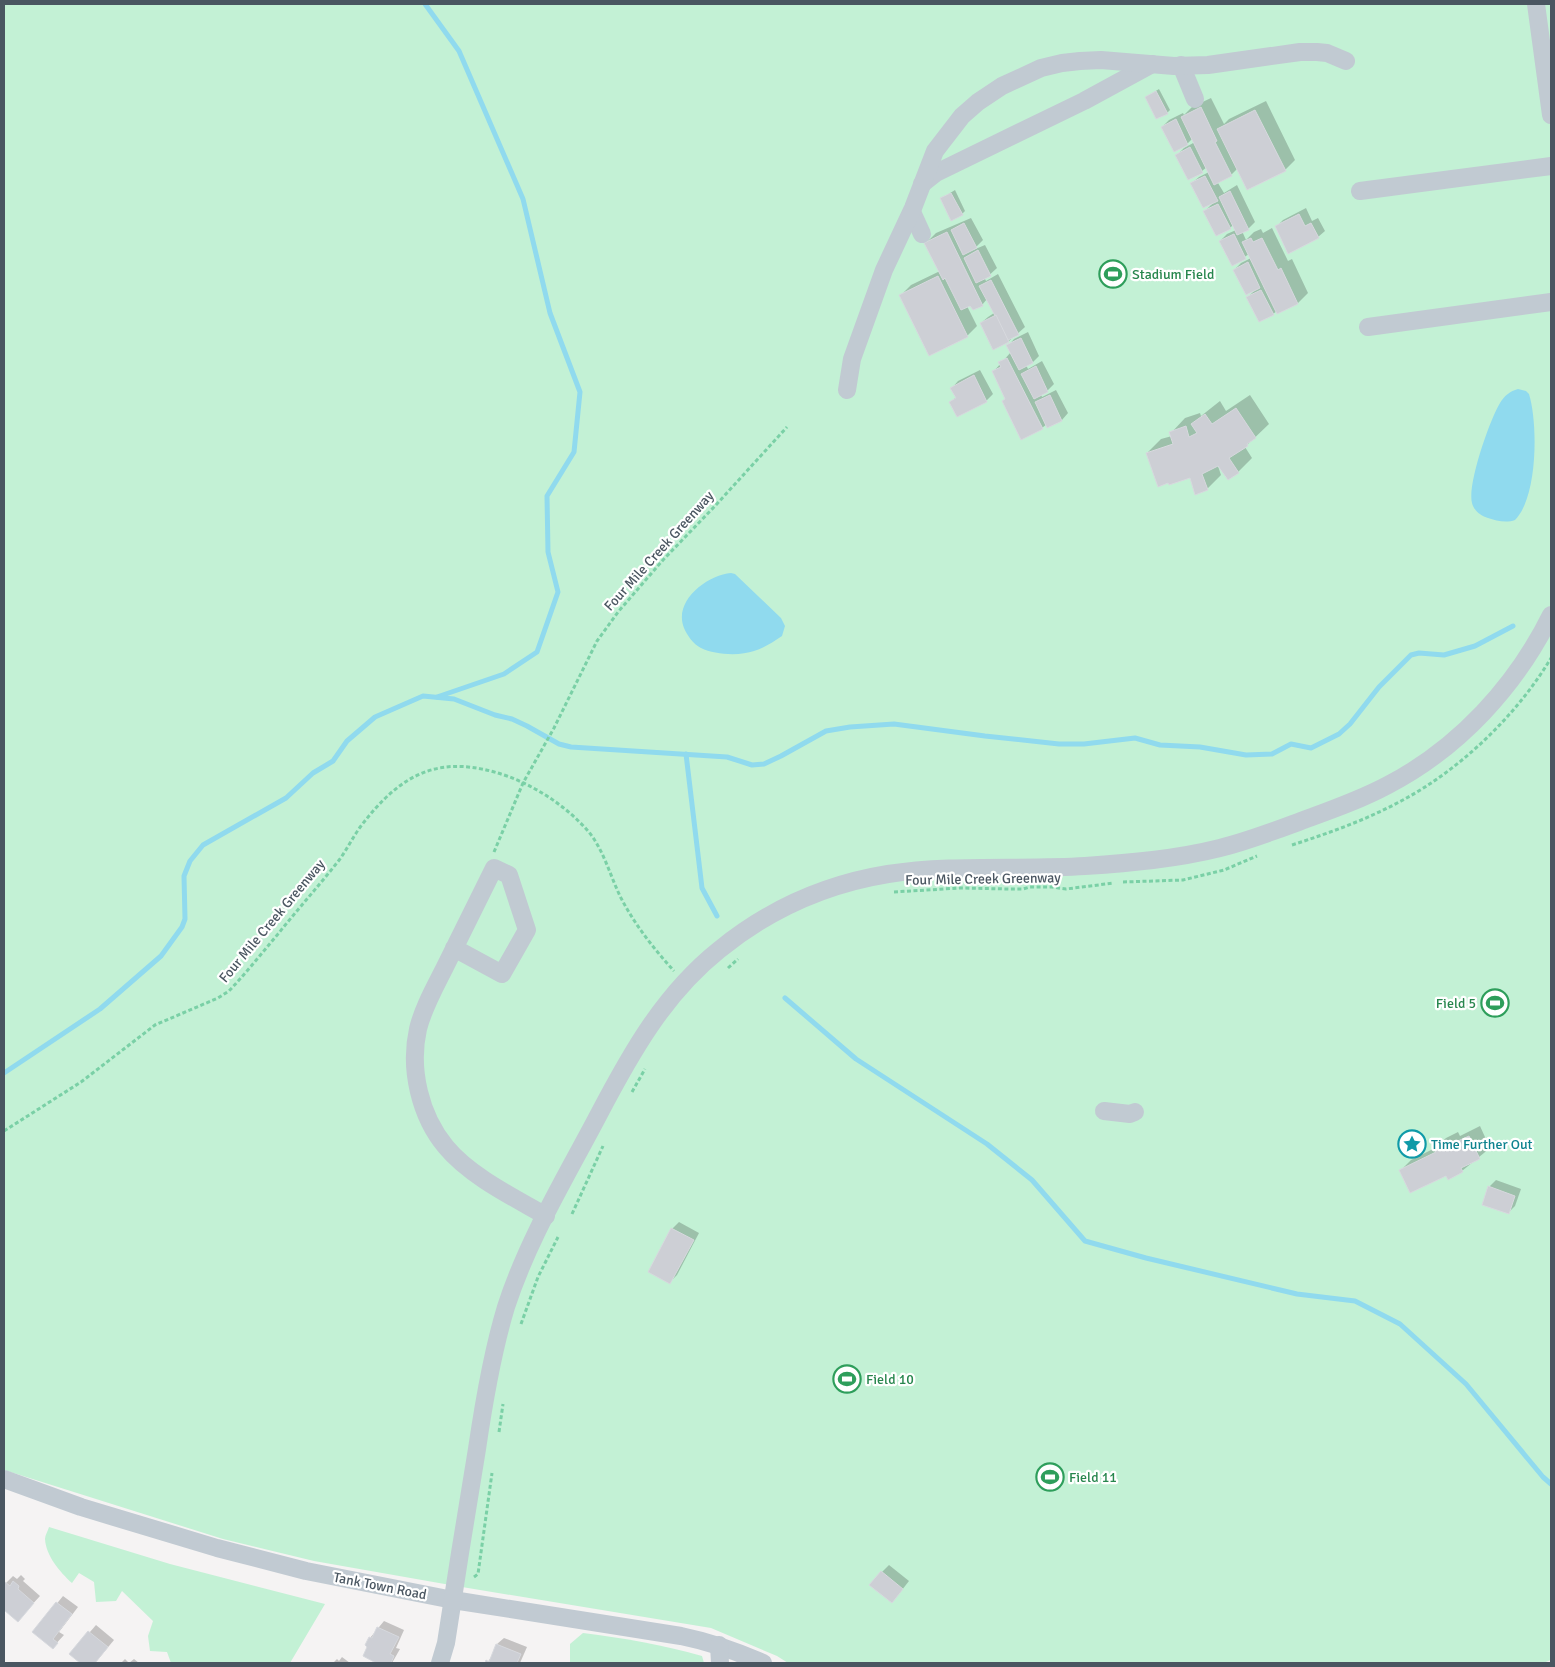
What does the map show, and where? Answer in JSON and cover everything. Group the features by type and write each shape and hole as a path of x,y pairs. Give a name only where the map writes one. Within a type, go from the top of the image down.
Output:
{"street":[{"path":"1536,4 1551,115"},
{"path":"847,390 852,359 884,270 912,212 935,151 962,116 978,102 1020,76 1062,63 1102,60 1152,64 1208,64 1300,52 1327,53 1346,60"},
{"path":"922,184 936,173 1033,126 1152,64"},
{"path":"1181,65 1195,99"},
{"path":"1360,191 1551,166"},
{"path":"912,212 922,234"},
{"path":"1368,327 1551,302"},
{"path":"440,1663 446,1643 494,1352 505,1310 516,1281 546,1216 618,1079 655,1017 677,989 716,952 766,917 793,902 816,893 871,877 892,873 934,870 1085,866 1184,856 1238,843 1337,808 1369,794 1408,773 1435,755 1469,727 1510,682 1542,634 1551,615"},
{"path":"454,948 502,974 527,930 509,875 494,868 454,948 425,1008 418,1029 414,1054 416,1077 422,1104 432,1126 446,1148 466,1167 546,1216"},
{"path":"1104,1111 1130,1114 1135,1112"},
{"name":"Tank Town Road","path":"4,1479 81,1507 217,1548 306,1571 453,1600 680,1636 719,1645 763,1663"},
{"path":"719,1645 720,1663"}],"path":[{"name":"Four Mile Creek Greenway","path":"524,783 554,728 597,641 618,612 663,560 787,427"},
{"name":"Four Mile Creek Greenway","path":"4,1131 81,1082 155,1025 213,1001 229,991 338,862 360,828 386,796 427,771 448,766 460,765 490,771 524,783 570,813 589,832 603,855 629,912 654,948 677,975"},
{"path":"494,868 494,850 524,783"},
{"name":"Four Mile Creek Greenway","path":"890,893 960,888 1009,889 1052,887 1066,889 1127,882 1183,880 1217,871"},
{"path":"725,970 744,955"},
{"path":"632,1092 646,1068"},
{"path":"572,1214 608,1138"},
{"path":"520,1328 540,1270 558,1237"},
{"path":"498,1437 504,1401"},
{"path":"474,1577 478,1574 492,1472"}],"green space":[{"path":"4,4 1551,4 1551,1660 1543,1663 788,1663 777,1656 711,1628 314,1561 223,1539 4,1470"},
{"path":"49,1527 170,1564 325,1604 290,1663 171,1663 167,1652 150,1651 148,1636 153,1621 122,1591 116,1601 96,1602 94,1582 79,1573 72,1583 63,1574 54,1563 46,1545 45,1538"},
{"path":"583,1633 643,1642 687,1652 702,1656 704,1663 570,1663 570,1644"}],"water":[{"path":"1518,389 1529,394 1532,407 1535,441 1532,478 1523,509 1515,520 1501,521 1478,513 1472,503 1471,494 1480,452 1496,411 1505,396"},
{"path":"731,573 735,574 781,618 785,626 782,636 765,647 748,653 728,654 707,650 693,642 684,628 683,608 694,591 712,579"}],"building":[{"path":"1156,91 1168,114 1156,119 1145,97"},
{"path":"1201,107 1217,141 1215,142 1232,176 1214,185 1181,117"},
{"path":"1255,110 1286,171 1247,190 1217,129"},
{"path":"1176,119 1188,145 1174,152 1161,127"},
{"path":"1190,147 1203,173 1188,180 1175,155"},
{"path":"1205,176 1218,201 1203,208 1190,183"},
{"path":"1230,191 1249,230 1237,235 1219,197"},
{"path":"951,193 963,215 951,221 940,198"},
{"path":"1218,204 1231,229 1216,236 1203,211"},
{"path":"1299,214 1305,226 1311,223 1319,238 1288,254 1275,226"},
{"path":"964,223 977,248 963,255 951,230"},
{"path":"947,232 983,306 973,310 970,306 961,310 924,243"},
{"path":"1234,234 1246,259 1232,266 1219,241"},
{"path":"1251,238 1253,242 1262,238 1278,270 1281,268 1298,304 1277,314 1242,242"},
{"path":"978,250 991,276 976,283 964,258"},
{"path":"1248,262 1260,288 1246,295 1233,270"},
{"path":"938,276 968,337 929,356 899,295"},
{"path":"991,280 1019,335 1008,340 979,286"},
{"path":"1261,290 1274,315 1259,322 1246,297"},
{"path":"996,315 1009,342 993,350 980,323"},
{"path":"1021,338 1033,363 1019,370 1006,345"},
{"path":"1007,358 1043,429 1021,440 1002,401 1005,399 992,371 1001,367 998,362"},
{"path":"1036,366 1048,392 1034,399 1021,374"},
{"path":"974,375 987,402 957,417 949,402 956,398 950,388"},
{"path":"1050,395 1062,421 1047,428 1035,402"},
{"path":"1236,408 1256,438 1247,444 1248,446 1229,458 1239,473 1228,480 1218,466 1202,474 1208,490 1195,495 1190,478 1158,487 1146,453 1173,444 1169,432 1186,426 1189,437 1197,433 1191,424 1205,414 1212,424"},
{"path":"1469,1136 1480,1159 1461,1168 1463,1172 1448,1180 1446,1176 1410,1193 1399,1170 1436,1152 1434,1148 1447,1142 1449,1145"},
{"path":"1488,1186 1515,1196 1509,1214 1482,1205"},
{"path":"671,1228 694,1240 670,1284 648,1272"},
{"path":"881,1571 903,1589 892,1603 869,1585"},
{"path":"13,1581 19,1586 18,1589 34,1603 18,1622 4,1610 4,1583 10,1586"},
{"path":"56,1602 72,1614 53,1639 58,1643 53,1649 32,1632"},
{"path":"377,1627 399,1637 390,1654 394,1656 391,1663 376,1663 363,1656 367,1647 365,1645 369,1637 372,1638"},
{"path":"88,1631 108,1647 95,1663 80,1663 69,1654"},
{"path":"496,1644 521,1654 517,1663 485,1663 486,1660 489,1662"}],"waterway":[{"path":"425,4 459,51 523,199 550,313 580,392 574,452 547,496 548,552 558,592 537,652 504,674 437,697"},
{"path":"4,1073 100,1009 161,956 182,927 185,919 184,876 190,861 203,845 286,798 313,773 333,761 347,741 375,717 423,696 454,699 495,715 512,719 559,744 571,747 727,757 752,765 764,764 826,731 850,727 894,724 1059,744 1084,744 1135,738 1160,745 1200,747 1246,755 1272,754 1291,744 1311,748 1339,734 1350,724 1379,687 1411,655 1419,653 1444,655 1475,646 1513,626"},
{"path":"686,754 702,888 717,916"},
{"path":"785,998 856,1059 987,1144 1032,1180 1085,1241 1146,1258 1297,1294 1355,1301 1400,1324 1466,1384 1543,1477 1551,1484"}],"place":[{"name":"Stadium Field","path":"1113,274"},
{"name":"Field 5","path":"1495,1003"},
{"name":"Time Further Out","path":"1412,1144"},
{"name":"Field 10","path":"847,1379"},
{"name":"Field 11","path":"1050,1477"}]}
